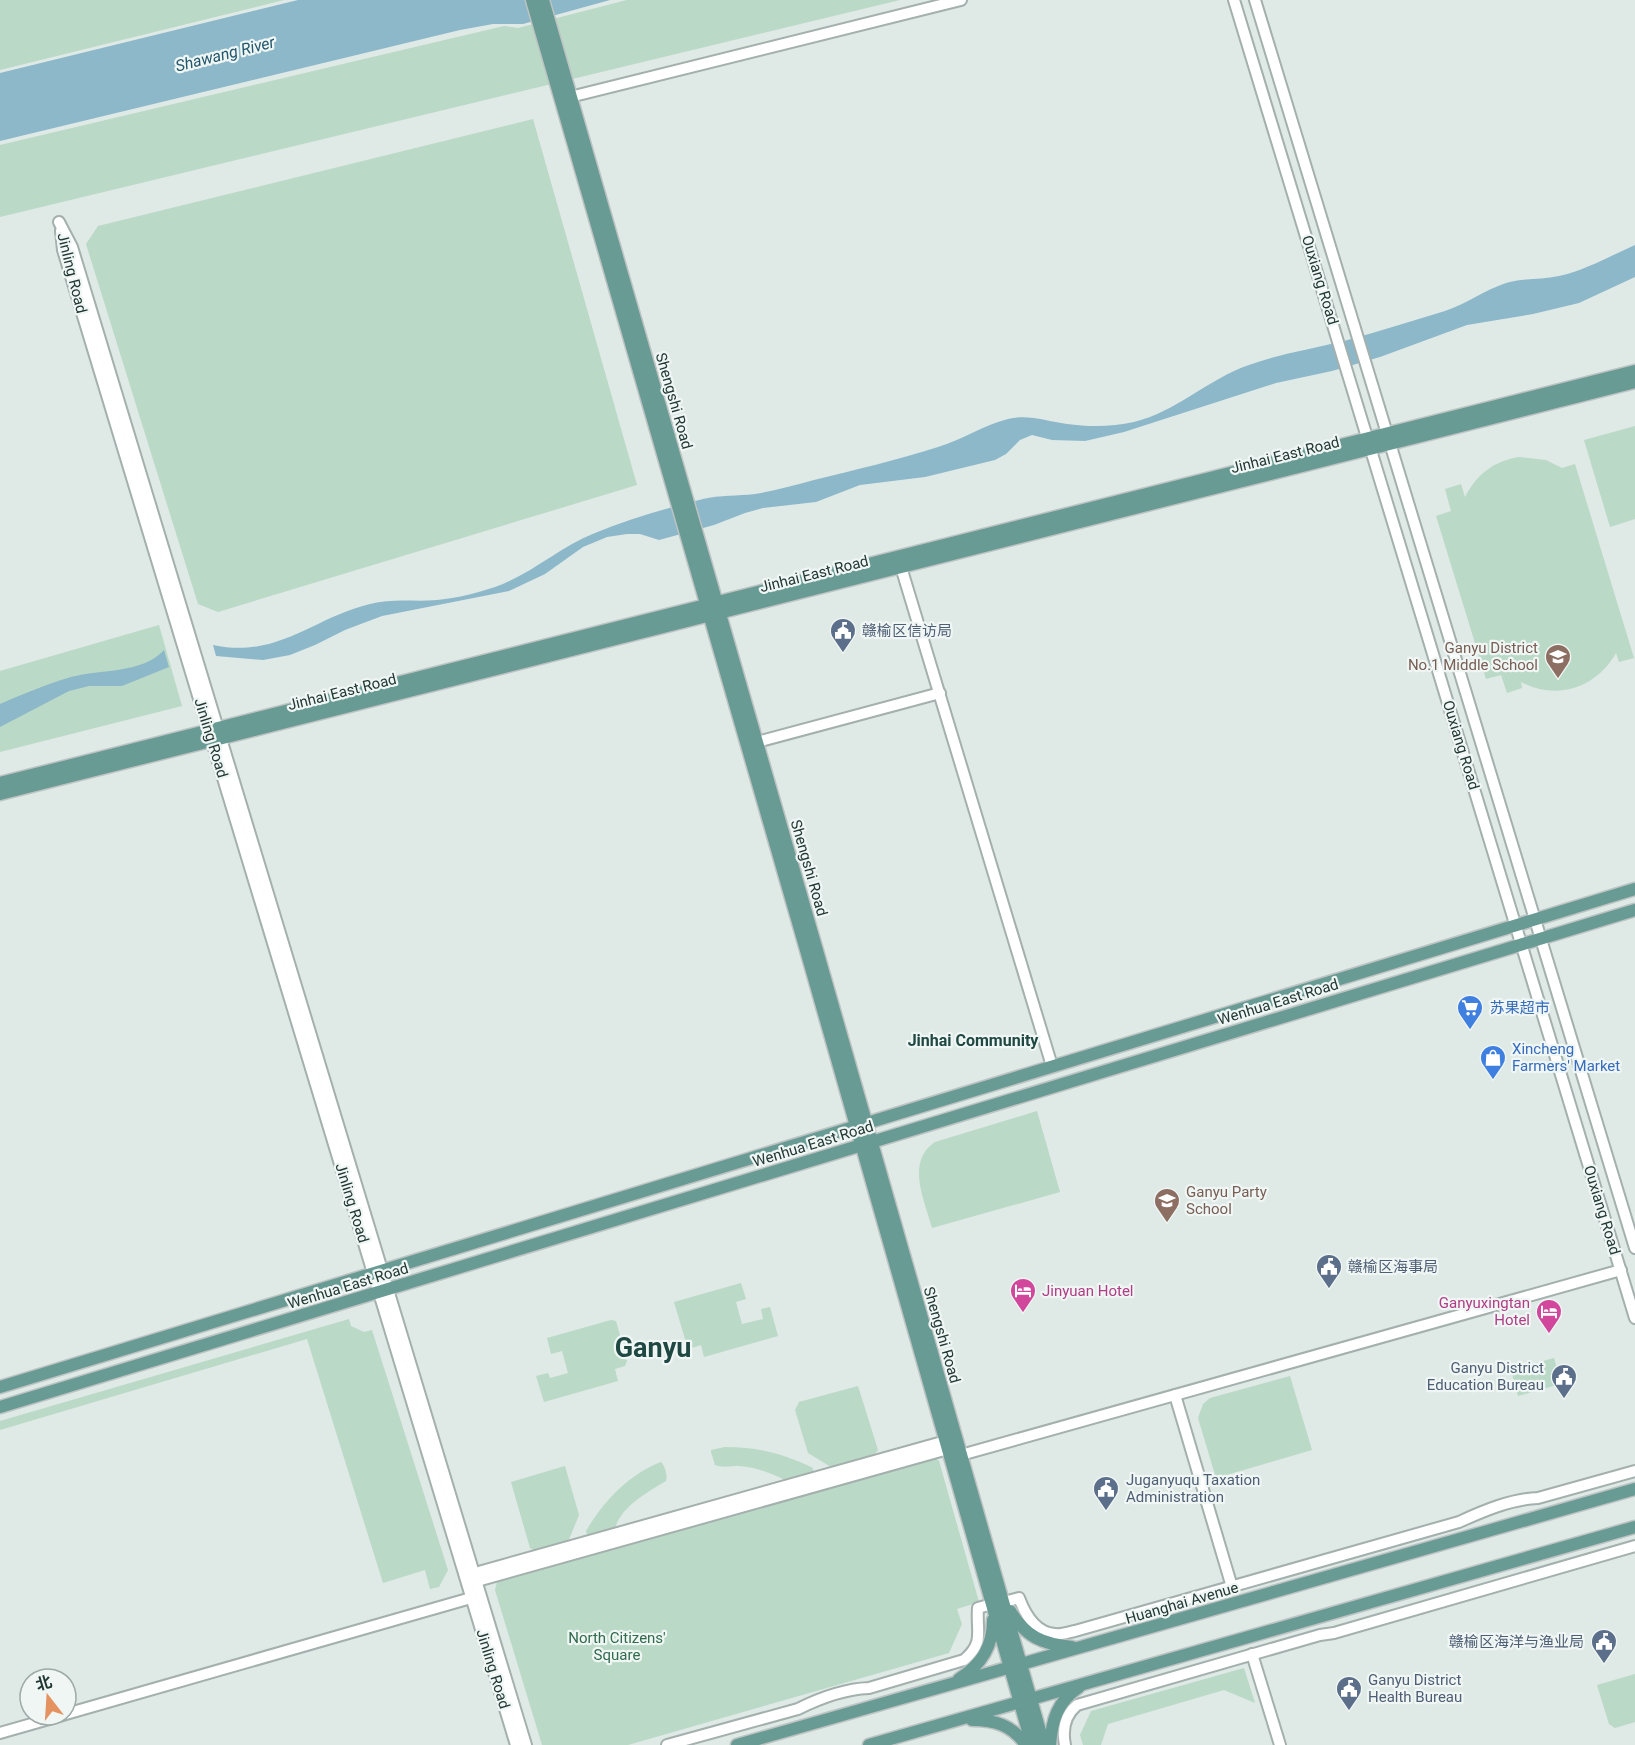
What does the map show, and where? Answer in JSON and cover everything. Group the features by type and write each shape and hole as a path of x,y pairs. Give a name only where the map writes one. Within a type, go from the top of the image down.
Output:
{"main road":[{"name":"Shengshi Road","path":"532,0 713,609 757,742 861,1125"},
{"name":"Shengshi Road","path":"543,0 713,609 1000,1602 1025,1700 1032,1745"},
{"name":"Jinhai East Road","path":"1389,439 1635,371"},
{"name":"Jinhai East Road","path":"0,794 215,735 713,609 1389,439 1635,382"},
{"name":"Jinhai East Road","path":"713,609 901,567 1369,444"},
{"name":"Jinhai East Road","path":"0,783 215,735"},
{"name":"Wenhua East Road","path":"0,1387 1635,889"},
{"name":"Wenhua East Road","path":"0,1407 1635,910"},
{"name":"Huanghai Avenue","path":"737,1745 1633,1489"},
{"path":"869,1745 1635,1527"},
{"path":"1000,1602 1026,1632 1038,1640 1053,1645 1079,1648"},
{"path":"951,1684 965,1675 984,1656 1000,1602"},
{"path":"1050,1745 1051,1728 1057,1711 1068,1696 1086,1683"},
{"name":"Shengshi Road","path":"1025,1700 1044,1745"},
{"path":"959,1719 999,1722 1015,1732 1026,1745"}],"street":[{"path":"570,97 961,0"},
{"name":"Ouxiang Road","path":"1234,0 1635,1318"},
{"name":"Ouxiang Road","path":"1255,0 1635,1248"},
{"name":"Jinling Road","path":"215,735 63,250 59,222 72,247 215,735 377,1272 470,1578 526,1745"},
{"path":"901,567 1052,1066"},
{"path":"757,742 939,693"},
{"path":"470,1578 954,1446 1175,1395 1620,1270"},
{"path":"1175,1395 1231,1587"},
{"path":"667,1745 798,1708 857,1688 869,1688 964,1660 974,1651 978,1642 978,1608 1019,1598 1025,1611 1040,1629 1055,1634 1075,1631 1459,1522 1527,1498 1538,1498 1635,1471"},
{"path":"1065,1745 1063,1736 1067,1718 1077,1705 1635,1546"},
{"name":"Jinling Road","path":"470,1578 471,1598 516,1745"},
{"path":"1231,1587 1259,1596"},
{"path":"1214,1609 1231,1587"},
{"path":"78,1711 471,1598"},
{"path":"1264,1632 1253,1654 1280,1745"},
{"path":"1231,1642 1253,1654"},
{"path":"0,1733 22,1727"}],"green space":[{"path":"0,0 284,0 0,70"},
{"path":"627,0 900,0 0,217 0,145 504,26 518,28"},
{"path":"533,119 637,485 218,612 198,604 86,244 98,226"},
{"path":"1635,426 1635,519 1610,527 1584,440"},
{"path":"1519,457 1546,460 1562,468 1575,464 1634,658 1619,662 1616,653 1598,675 1574,688 1548,690 1521,682 1522,688 1507,693 1501,675 1486,679 1436,516 1451,511 1445,489 1461,484 1465,497 1487,470 1494,465"},
{"path":"159,625 182,706 0,752 0,671"},
{"path":"1037,1111 1060,1192 932,1228 922,1194 919,1171 926,1150 935,1142"},
{"path":"741,1283 746,1299 736,1302 742,1324 763,1319 761,1309 770,1307 778,1336 704,1357 701,1345 688,1349 674,1302"},
{"path":"349,1319 351,1326 364,1332 372,1330 448,1570 439,1587 430,1589 425,1570 383,1583 307,1339 0,1430 0,1421"},
{"path":"611,1320 616,1321 627,1361 625,1366 615,1369 618,1381 544,1402 536,1376 548,1373 550,1378 568,1373 562,1351 551,1354 547,1338"},
{"path":"1554,1358 1561,1384 1518,1396 1511,1370"},
{"path":"1290,1376 1312,1450 1216,1478 1198,1418 1203,1404 1210,1398"},
{"path":"858,1386 878,1450 874,1455 831,1467 808,1453 795,1410 799,1402"},
{"path":"725,1447 749,1448 781,1455 813,1468 813,1473 785,1480 751,1468 715,1465 711,1450"},
{"name":"North Citizens' Square","path":"933,1456 939,1461 979,1602 957,1609 962,1624 949,1653 628,1745 542,1745 495,1590 497,1582 501,1579"},
{"path":"661,1462 666,1471 666,1481 629,1507 615,1529 588,1536 586,1531 593,1520 618,1490 638,1474"},
{"path":"565,1466 579,1515 568,1542 535,1551 530,1548 511,1482"},
{"path":"1244,1668 1255,1703 1224,1690 1108,1724 1101,1745 1083,1745 1080,1735 1091,1711"},
{"path":"1635,1674 1635,1722 1615,1728 1609,1724 1597,1685"}],"water":[{"name":"Shawang River","path":"298,0 610,0 523,24 493,24 460,30 0,141 0,73"},
{"path":"1635,245 1635,277 1579,303 1533,314 1467,325 1380,357 1332,371 1276,383 1124,432 1085,441 1052,440 1032,435 1020,440 1006,454 995,460 925,477 860,485 816,502 763,508 714,525 659,540 640,534 607,537 583,547 545,574 509,591 382,616 290,655 263,660 216,656 213,645 236,648 276,642 349,610 370,604 387,601 445,599 487,590 527,572 583,538 635,518 703,499 770,491 892,461 947,444 1008,419 1030,418 1092,426 1134,422 1164,411 1220,378 1260,361 1344,341 1445,311 1506,283 1569,273"},
{"path":"164,650 169,667 122,686 89,686 69,691 0,727 0,704 71,677 133,667 155,658"}],"place":[{"name":"赣榆区信访局","path":"843,654"},
{"name":"Ganyu District No.1 Middle School","path":"1558,680"},
{"name":"苏果超市","path":"1470,1031"},
{"name":"Xincheng Farmers' Market","path":"1493,1081"},
{"name":"Ganyu Party School","path":"1167,1224"},
{"name":"赣榆区海事局","path":"1329,1290"},
{"name":"Jinyuan Hotel","path":"1023,1314"},
{"name":"Ganyuxingtan Hotel","path":"1549,1335"},
{"name":"Ganyu District Education Bureau","path":"1564,1400"},
{"name":"Juganyuqu Taxation Administration","path":"1106,1512"},
{"name":"赣榆区海洋与渔业局","path":"1604,1665"},
{"name":"Ganyu District Health Bureau","path":"1349,1712"}],"district":[{"name":"Jinhai Community","path":"973,1040"},
{"name":"Ganyu","path":"653,1348"}]}
